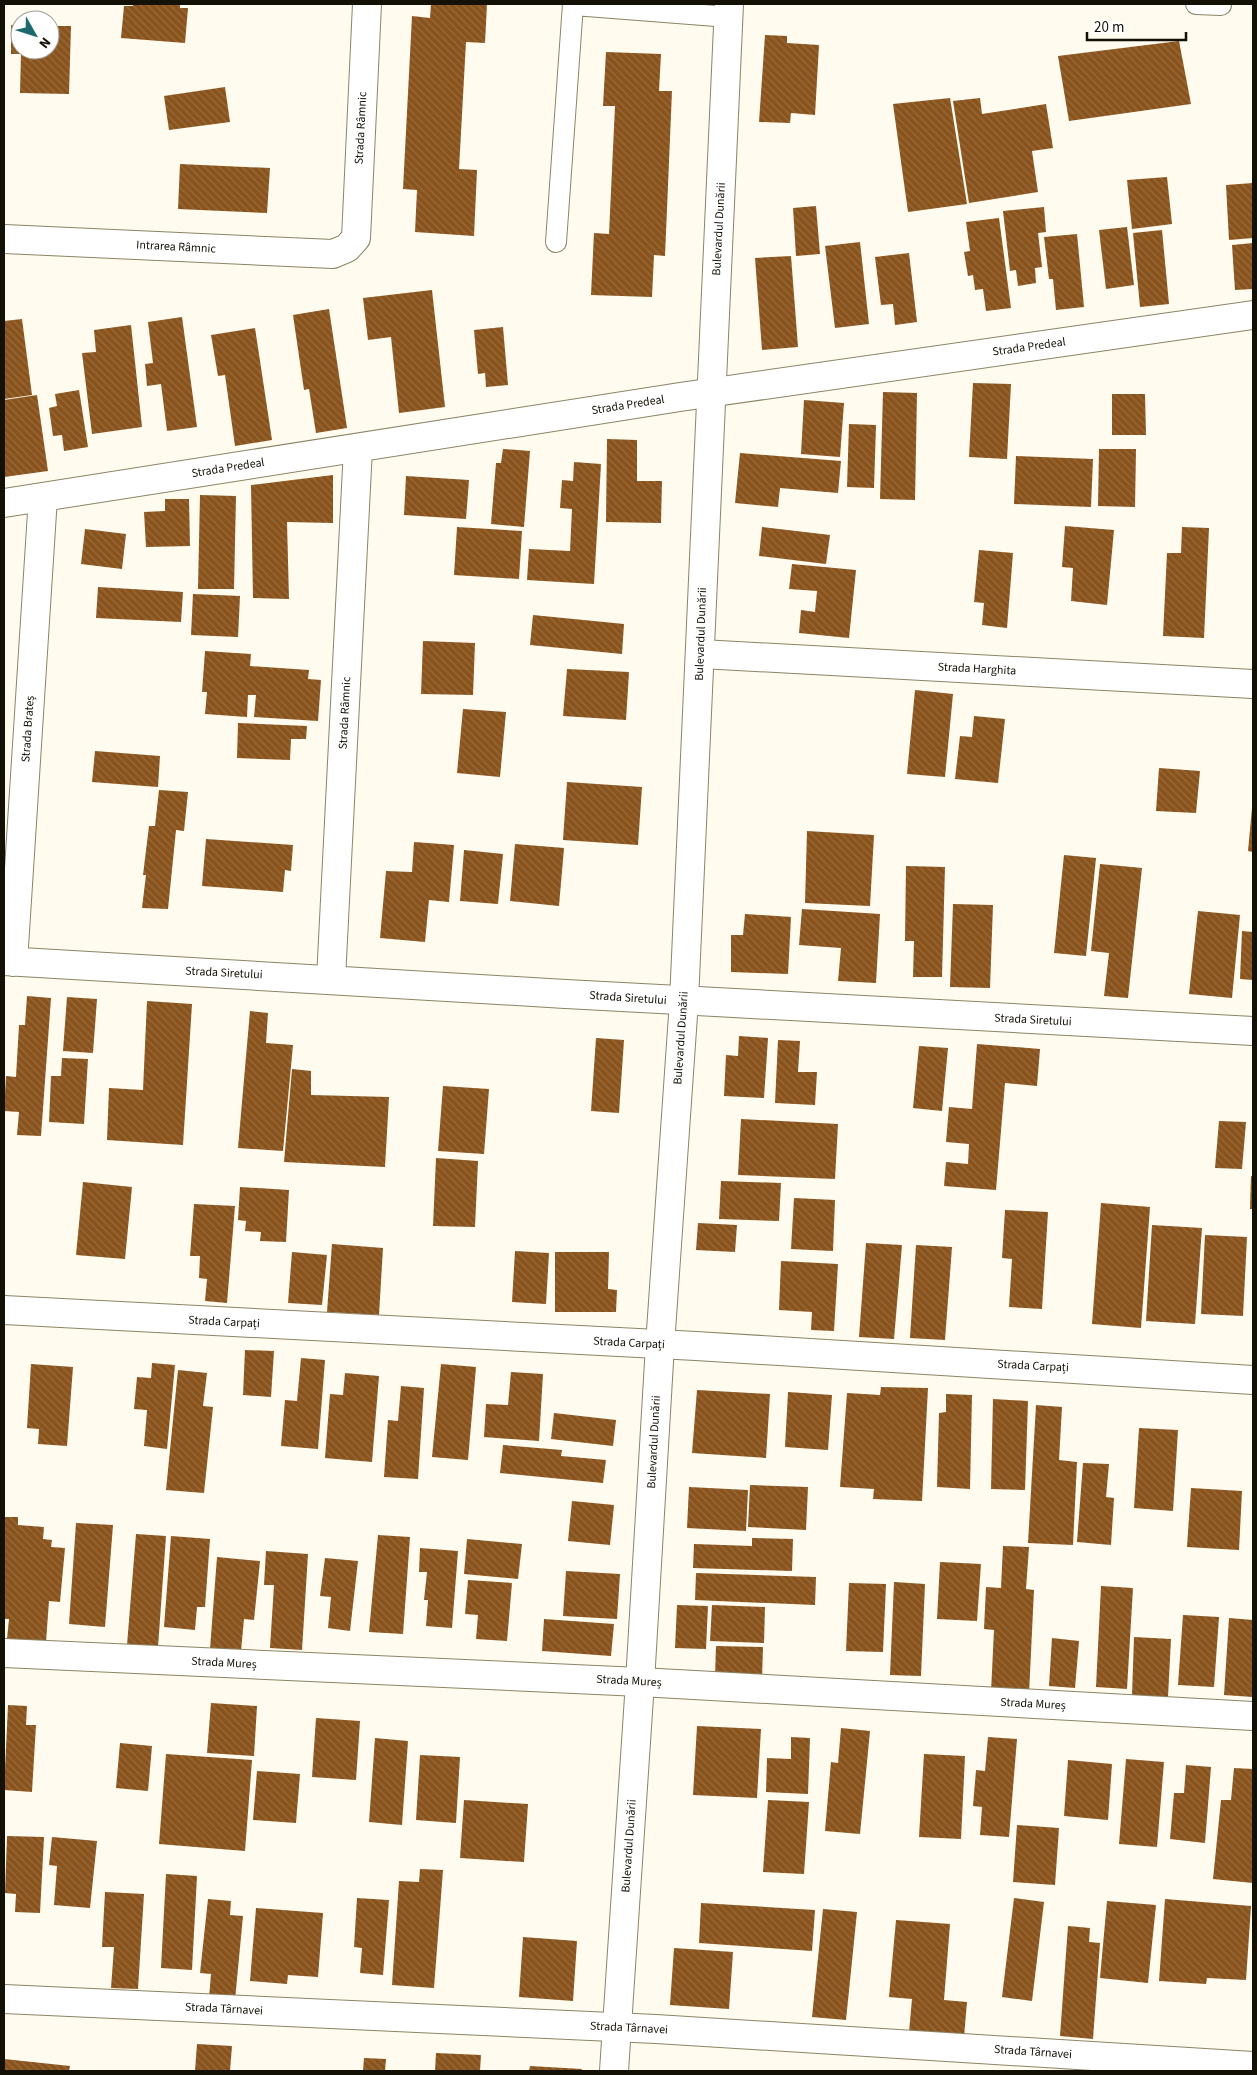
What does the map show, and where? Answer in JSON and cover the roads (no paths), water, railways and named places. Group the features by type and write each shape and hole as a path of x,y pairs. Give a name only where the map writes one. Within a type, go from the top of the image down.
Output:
{"street":[{"name":"Strada Râmnic","path":"347,248 356,238 367,4"},
{"name":"Bulevardul Dunării","path":"614,2071 684,1001 729,11"},
{"name":"Intrarea Râmnic","path":"4,240 333,254 347,248"},
{"name":"Strada Predeal","path":"4,503 711,393 1253,315"},
{"name":"Strada Râmnic","path":"331,979 358,448"},
{"name":"Strada Brateș","path":"9,962 43,497"},
{"name":"Strada Harghita","path":"701,654 1253,684"},
{"name":"Strada Siretului","path":"9,962 331,979 684,1001 1253,1031"},
{"name":"Strada Carpați","path":"4,1310 660,1345 1253,1380"},
{"name":"Strada Mureș","path":"4,1653 640,1682 1253,1716"},
{"name":"Strada Târnavei","path":"4,1999 616,2027 1253,2066"}],"lane":[{"path":"556,242 573,4 729,11"},
{"path":"1196,4 1221,5"}]}
